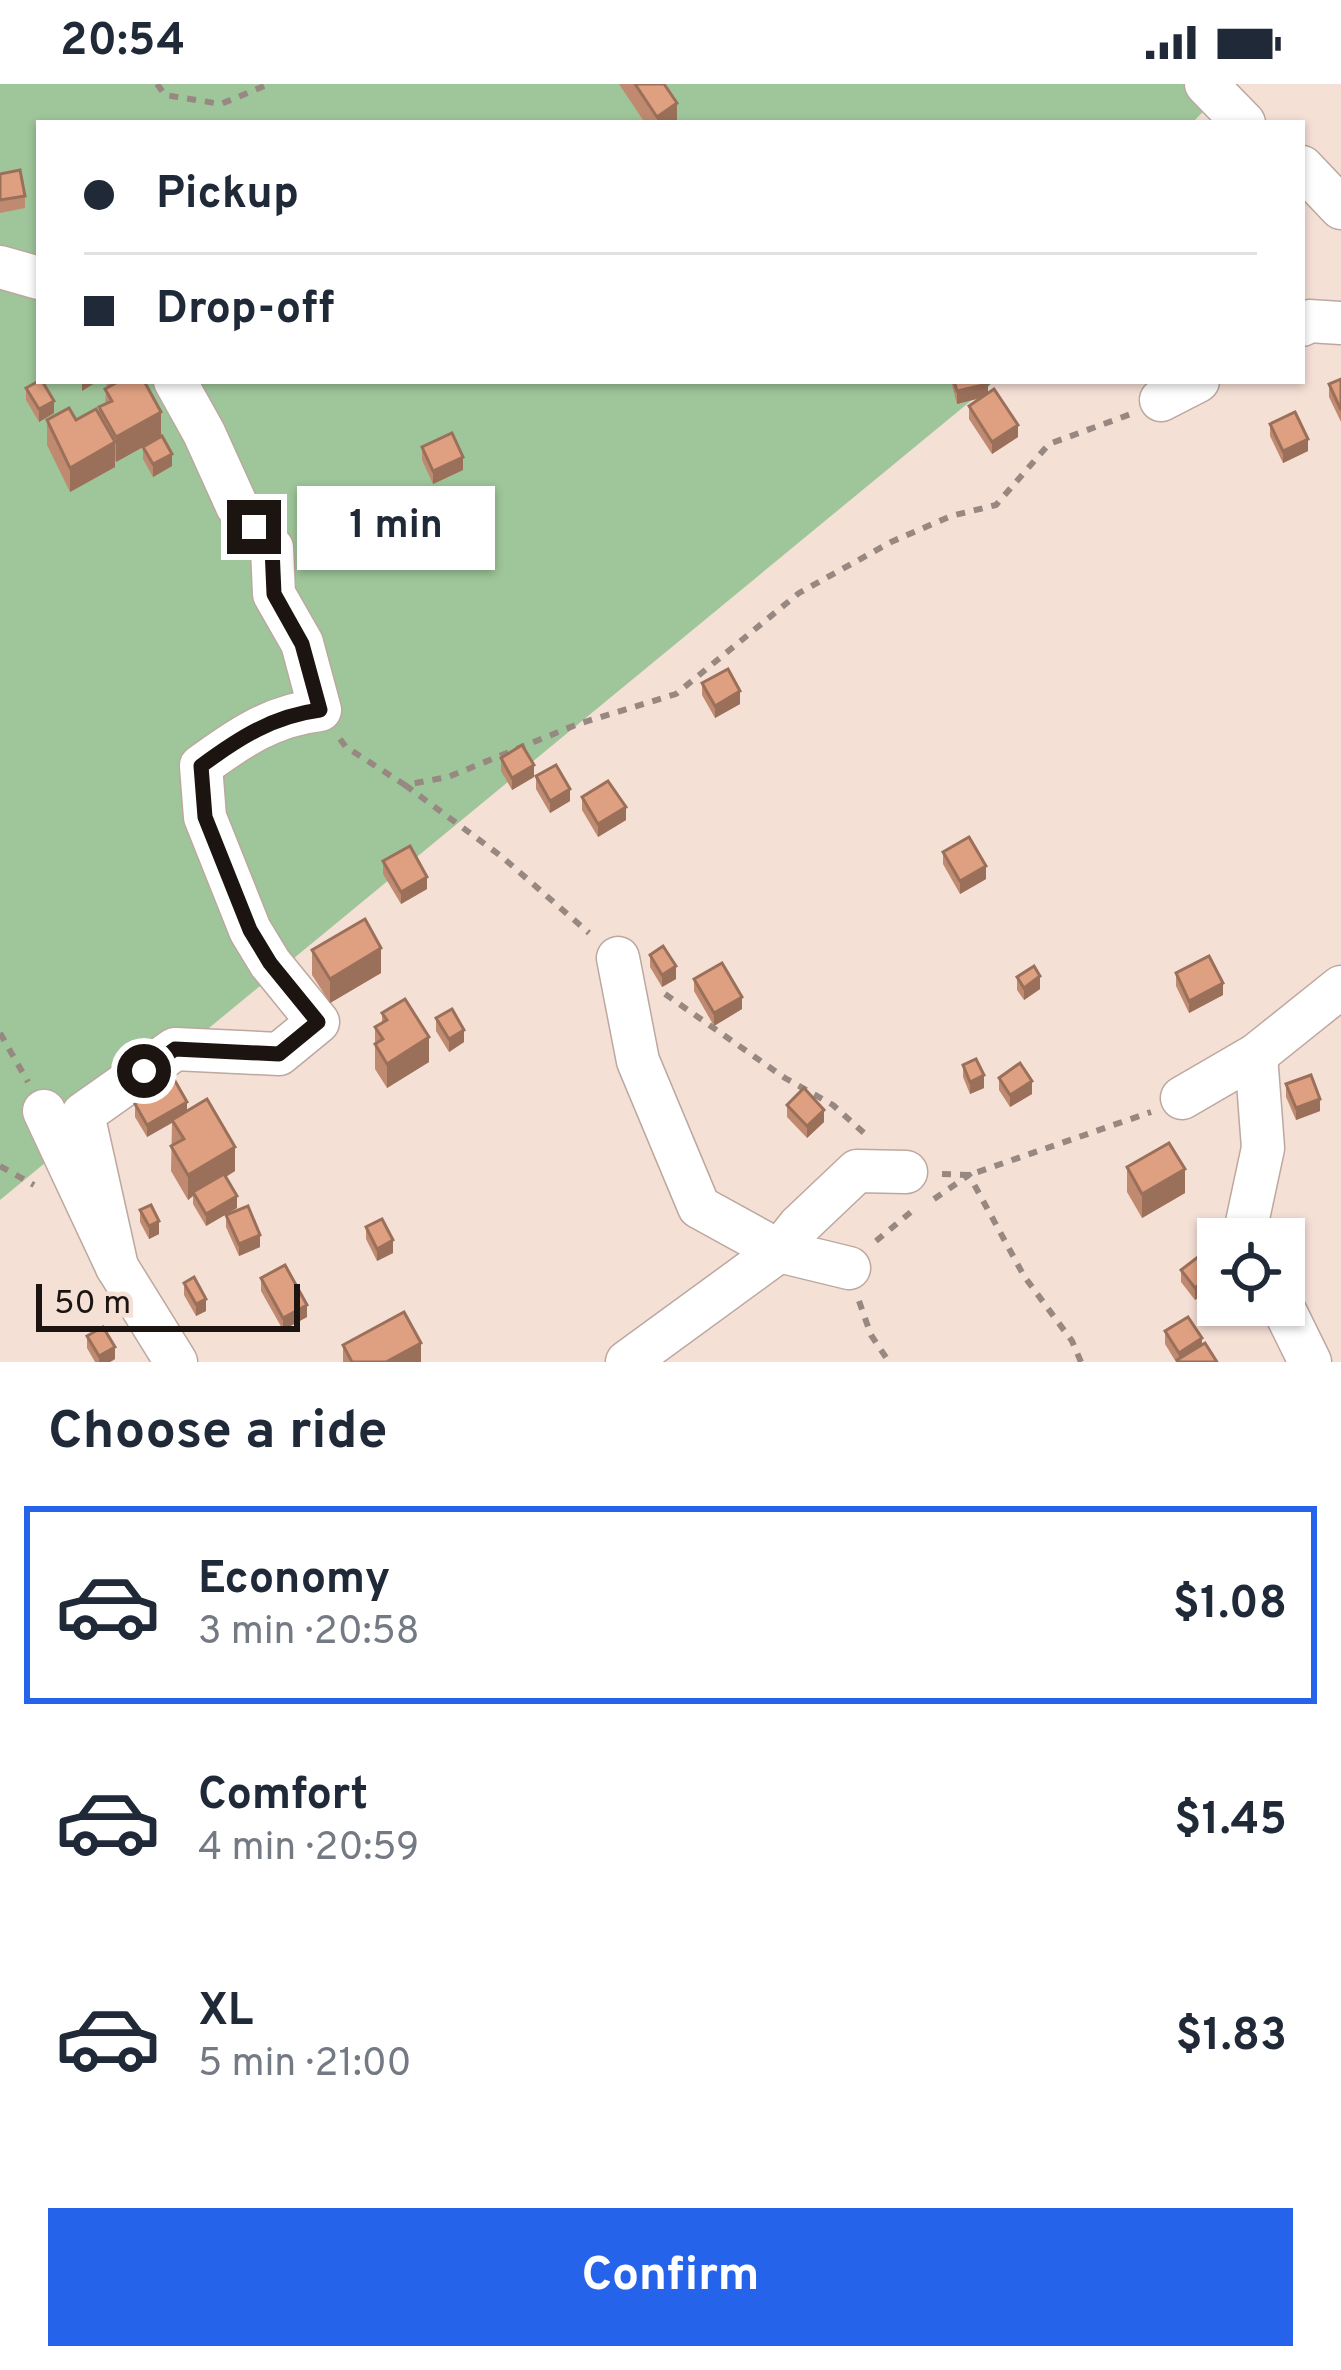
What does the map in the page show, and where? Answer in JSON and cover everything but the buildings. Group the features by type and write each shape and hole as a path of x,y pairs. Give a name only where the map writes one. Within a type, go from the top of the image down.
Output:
{"street":[{"path":"1206,84 1241,120"},
{"path":"1305,170 1341,208"},
{"path":"0,267 36,277"},
{"path":"1305,323 1341,322"},
{"path":"117,1267 83,1114 175,1049 279,1054 318,1022 250,930 205,817 201,766 248,732 295,713 320,710 302,644 274,594 272,548 237,506 177,384"},
{"path":"618,958 638,1061 699,1207 779,1251 849,1268"},
{"path":"1182,1098 1256,1055 1341,987"},
{"path":"1248,1218 1263,1148 1256,1055"},
{"path":"44,1111 117,1267 168,1361"},
{"path":"627,1362 779,1251 857,1171 906,1172"},
{"path":"1292,1326 1310,1362"}],"path":[{"path":"157,84 165,95 221,104 269,84"},
{"path":"405,785 448,777 578,724 676,694 799,593 891,542 951,516 997,505 1048,444 1180,390"},
{"path":"320,710 346,747 501,856 618,958 705,1024 833,1105 906,1172 969,1175"},
{"path":"0,1033 44,1111"},
{"path":"889,1362 871,1335 849,1268 898,1220 969,1175 1060,1141 1126,1123 1182,1098"},
{"path":"969,1175 1024,1276 1072,1341 1081,1362"}],"green space":[{"path":"0,84 1230,84 1195,120 36,120 36,384 991,384 0,1200"}],"route":[{"path":"144,1071 175,1049 279,1054 318,1022 250,930 205,817 201,766 248,732 295,713 320,710 302,644 274,594 272,548 254,527"}]}
